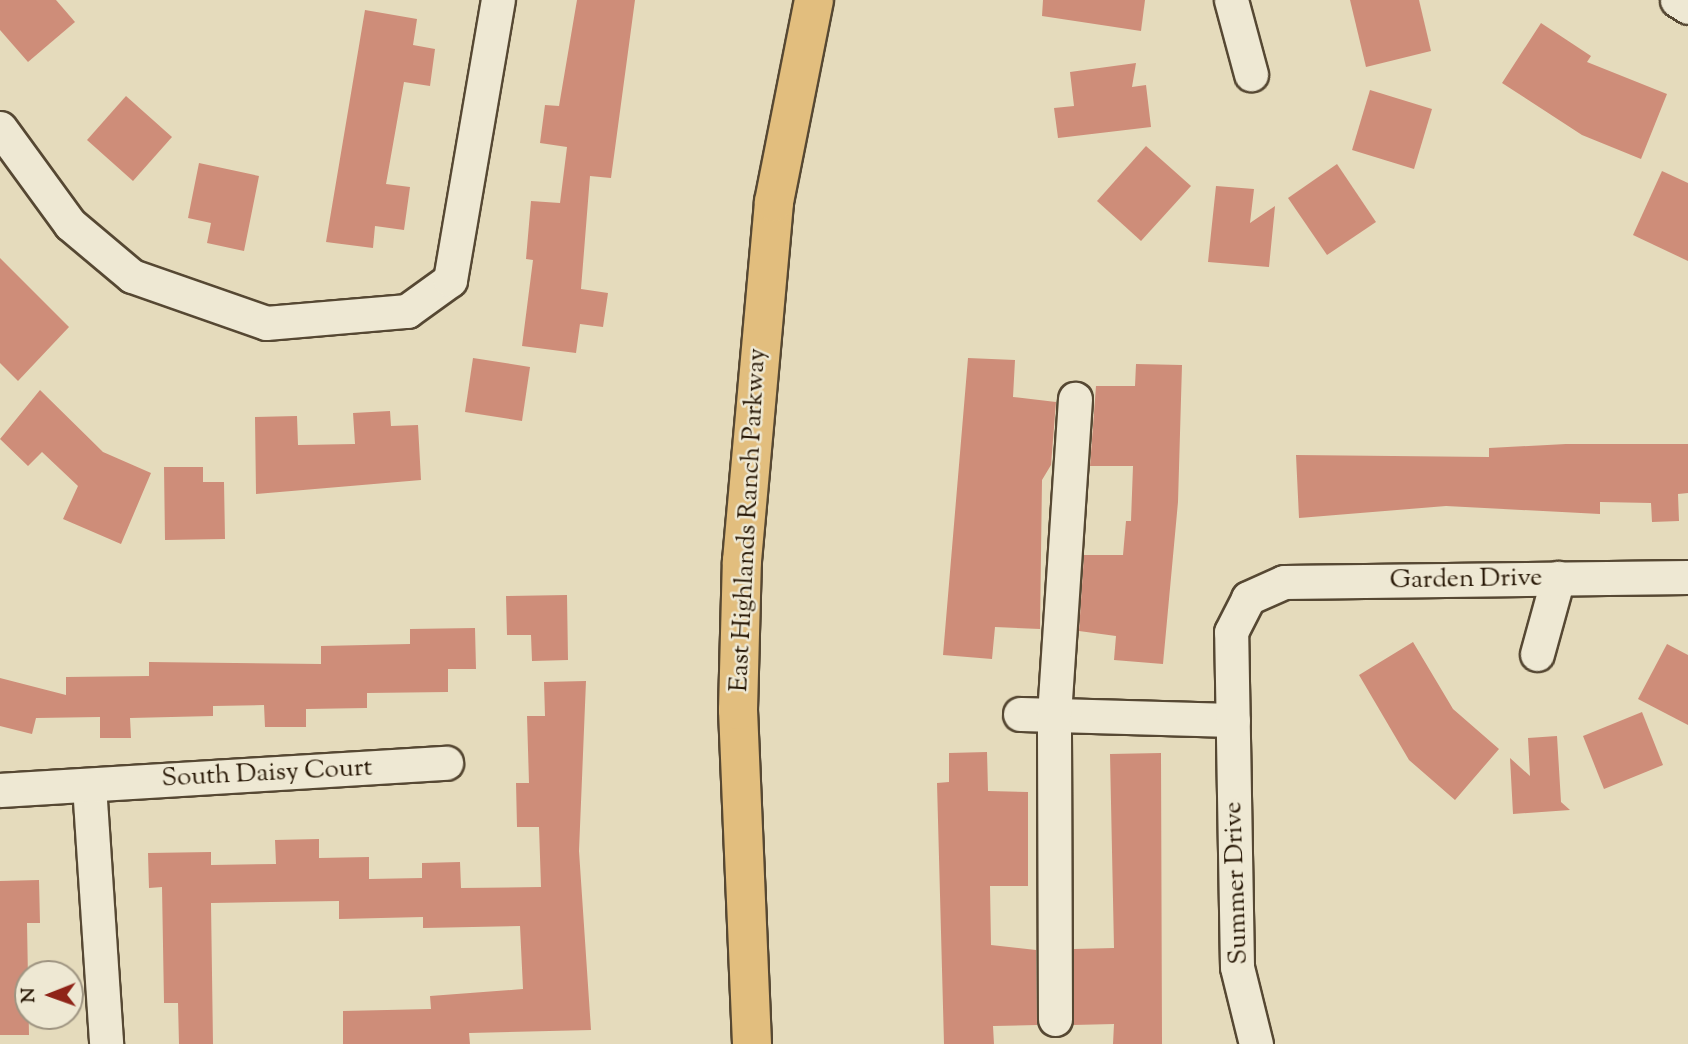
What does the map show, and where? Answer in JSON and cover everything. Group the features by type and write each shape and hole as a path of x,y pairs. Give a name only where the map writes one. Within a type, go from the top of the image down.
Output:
{"main road":[{"name":"East Highlands Ranch Parkway","path":"752,1044 738,710 742,561 774,202 814,0"}],"street":[{"path":"0,128 70,224 132,276 266,323 407,311 450,280 498,0"},
{"path":"1231,0 1251,74"},
{"path":"1677,0 1688,6"},
{"path":"1055,1019 1054,715 1075,399"},
{"name":"Garden Drive","path":"1248,598 1284,582 1688,577"},
{"path":"1537,654 1558,579"},
{"name":"Summer Drive","path":"1248,598 1231,632 1237,967 1256,1044"},
{"path":"1020,714 1233,720"},
{"name":"South Daisy Court","path":"0,790 446,763"},
{"path":"89,785 106,1044"}],"building":[{"path":"0,0 56,0 75,22 28,62 0,30"},
{"path":"577,0 635,0 611,178 590,176 581,289 608,293 603,327 580,324 576,353 522,346 533,260 526,259 531,201 560,203 567,147 540,143 545,105 559,106"},
{"path":"1043,0 1145,0 1141,31 1042,16"},
{"path":"1350,0 1419,0 1431,51 1366,67"},
{"path":"365,10 417,19 413,45 435,49 430,86 404,82 386,184 410,187 404,230 375,226 373,248 326,242"},
{"path":"1541,23 1591,56 1587,62 1667,94 1641,159 1582,135 1502,83"},
{"path":"1136,63 1132,87 1146,85 1151,127 1058,138 1054,108 1074,106 1070,72"},
{"path":"1370,90 1432,109 1414,169 1352,150"},
{"path":"126,96 172,137 133,181 87,140"},
{"path":"1146,146 1191,186 1141,241 1097,201"},
{"path":"199,163 259,176 244,251 207,243 211,223 188,218"},
{"path":"1337,164 1376,222 1327,255 1288,198"},
{"path":"1662,171 1688,183 1688,261 1633,235"},
{"path":"1216,186 1254,189 1250,223 1275,206 1269,267 1208,262"},
{"path":"0,258 69,327 18,381 0,363"},
{"path":"473,358 530,367 522,421 465,412"},
{"path":"968,358 1015,360 1013,397 1056,402 1051,465 1042,480 1040,629 995,627 992,659 943,655"},
{"path":"1136,364 1182,365 1178,502 1163,664 1114,660 1116,636 1079,631 1084,555 1123,555 1126,521 1131,521 1133,466 1090,466 1096,386 1135,386"},
{"path":"40,390 103,452 151,473 121,544 63,519 78,486 42,452 28,466 0,439"},
{"path":"390,411 391,426 418,425 421,480 256,494 255,417 297,416 298,445 355,444 353,413"},
{"path":"1566,444 1688,444 1688,493 1678,494 1679,521 1652,522 1651,503 1600,502 1600,514 1446,506 1299,518 1296,455 1489,457 1489,448"},
{"path":"164,467 203,467 203,482 224,482 225,539 165,540"},
{"path":"567,595 568,660 532,661 531,635 507,635 506,596"},
{"path":"475,628 476,669 448,669 448,692 367,693 367,708 306,709 306,727 265,727 264,705 213,706 213,716 130,718 131,738 100,738 100,717 36,718 32,734 0,726 0,678 66,695 66,677 149,676 149,662 321,664 321,646 410,644 410,629"},
{"path":"1413,642 1453,709 1499,749 1455,800 1409,760 1359,675"},
{"path":"1667,644 1688,655 1688,725 1638,699"},
{"path":"586,681 579,851 591,1030 469,1033 470,1044 343,1044 343,1011 431,1009 430,996 523,989 520,926 423,928 423,917 339,919 339,901 211,903 213,1044 179,1044 178,1003 164,1003 162,887 149,888 148,853 211,852 211,865 276,864 275,840 319,839 319,858 369,857 369,879 422,878 422,863 460,862 461,888 541,887 539,827 517,827 516,783 529,783 527,716 545,716 544,682"},
{"path":"1642,712 1663,765 1604,789 1583,736"},
{"path":"1557,736 1561,802 1570,810 1513,814 1510,758 1530,776 1528,738"},
{"path":"987,752 988,791 1028,792 1028,886 990,886 991,945 1036,950 1037,1025 993,1026 994,1044 944,1044 937,783 949,782 949,753"},
{"path":"1161,753 1162,1044 1113,1044 1114,1024 1073,1025 1074,949 1114,948 1110,754"},
{"path":"39,880 40,923 27,923 28,960 14,960 14,1030 29,1030 29,1035 0,1035 0,881"}]}
